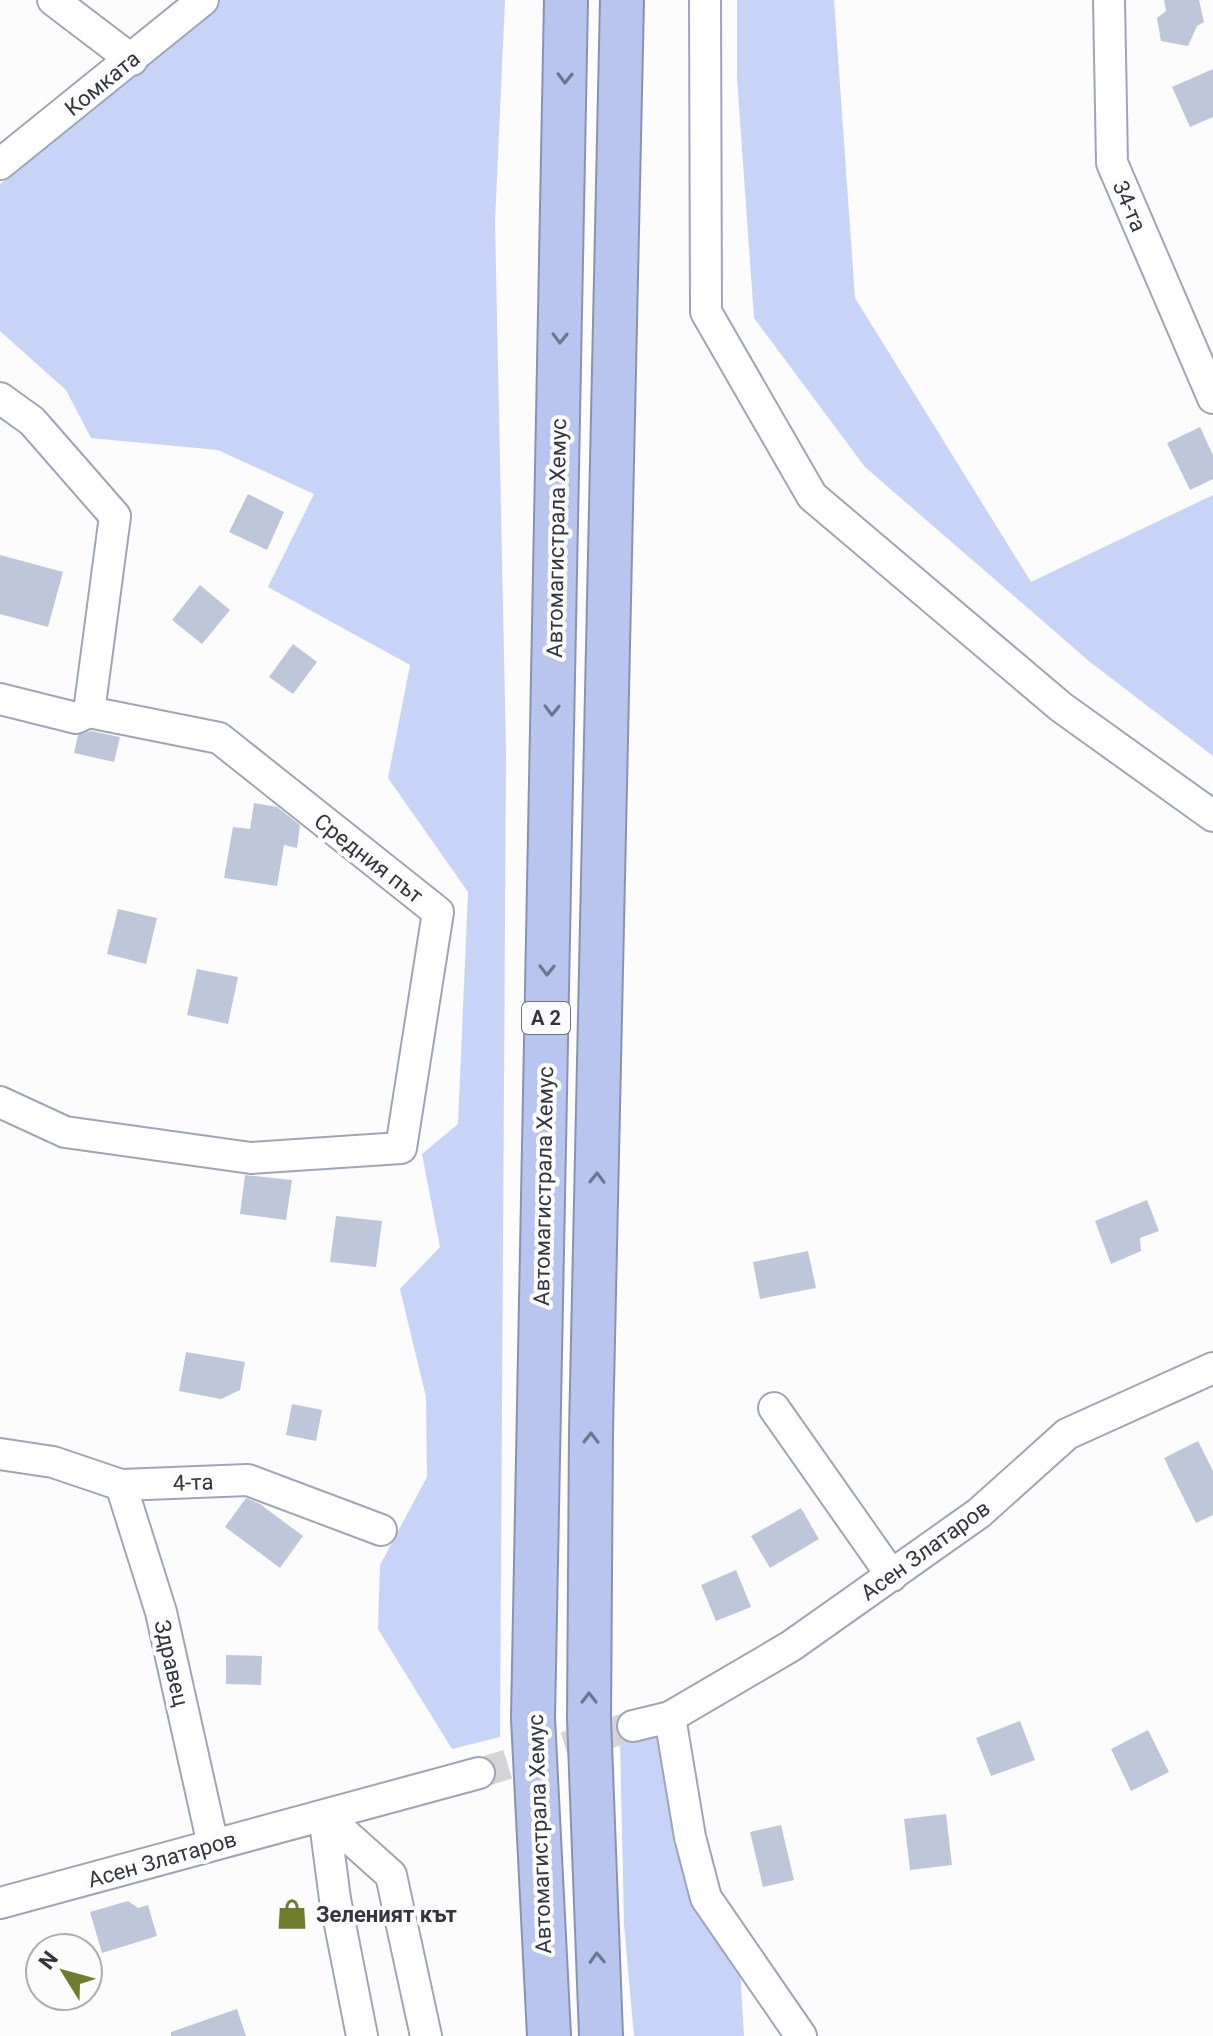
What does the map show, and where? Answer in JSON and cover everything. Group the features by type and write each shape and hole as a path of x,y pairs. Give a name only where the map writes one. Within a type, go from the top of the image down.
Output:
{"highway":[{"name":"Автомагистрала Хемус","path":"549,2036 533,1718 566,0"},
{"name":"A 2","path":"601,2036 589,1718 591,1432 622,0"}],"street":[{"path":"53,0 132,60"},
{"name":"Комката","path":"0,164 203,0"},
{"path":"705,0 706,312 812,496 1061,707 1213,816"},
{"name":"34-та","path":"1109,0 1112,163 1213,398"},
{"path":"0,398 32,421 115,516 89,712 76,718 0,699"},
{"name":"Средния път","path":"0,1102 65,1132 251,1158 401,1148 438,912 219,738 89,712"},
{"name":"Асен Златаров","path":"633,1726 670,1717 791,1646 979,1513 1067,1434 1213,1368"},
{"path":"774,1408 892,1576"},
{"name":"4-та","path":"0,1454 53,1462 121,1485 248,1480 381,1530"},
{"name":"Здравец","path":"121,1485 161,1612 213,1845"},
{"path":"670,1717 690,1837 706,1898 801,2036"},
{"name":"Асен Златаров","path":"0,1903 479,1773"},
{"path":"324,1815 335,1899 362,2036"},
{"path":"324,1815 391,1875 426,2036"}],"shaded area":[{"path":"209,0 505,0 495,222 506,752 500,1737 452,1749 378,1629 380,1565 427,1477 426,1397 400,1289 440,1247 422,1154 458,1124 468,892 388,778 410,665 268,587 314,494 218,450 91,438 66,390 0,331 0,184 158,55"},
{"path":"737,0 834,0 855,298 1031,582 1213,495 1213,756 1090,662 865,467 754,318 737,78"},
{"path":"664,1723 739,1951 744,2036 634,2036 624,1924 620,1741"}],"building":[{"path":"1164,0 1199,0 1204,22 1197,26 1188,46 1161,41 1157,18 1166,11"},
{"path":"1213,69 1213,117 1190,127 1172,87"},
{"path":"1200,427 1213,455 1213,479 1190,490 1167,443"},
{"path":"248,494 284,512 267,550 229,532"},
{"path":"0,555 63,572 48,627 0,614"},
{"path":"200,585 230,610 202,644 172,620"},
{"path":"293,644 317,662 293,694 269,677"},
{"path":"91,731 120,737 114,762 74,753 78,735"},
{"path":"254,803 277,807 300,825 297,848 284,845 277,886 224,878 233,827 250,829"},
{"path":"118,909 157,918 146,964 107,954"},
{"path":"197,969 238,977 228,1024 187,1015"},
{"path":"245,1175 292,1180 286,1220 240,1214"},
{"path":"1147,1200 1159,1231 1140,1238 1141,1251 1111,1264 1095,1221"},
{"path":"336,1216 382,1221 376,1267 330,1262"},
{"path":"808,1251 816,1288 760,1299 753,1262"},
{"path":"186,1352 245,1362 240,1390 221,1399 179,1391"},
{"path":"292,1404 322,1410 316,1441 286,1435"},
{"path":"1198,1441 1213,1471 1213,1515 1196,1523 1164,1458"},
{"path":"246,1498 260,1504 303,1536 280,1568 225,1527"},
{"path":"801,1508 819,1539 770,1568 751,1536"},
{"path":"736,1570 751,1607 716,1621 701,1585"},
{"path":"226,1655 262,1656 261,1685 226,1684"},
{"path":"1020,1721 1035,1760 991,1776 976,1738"},
{"path":"1148,1730 1169,1772 1131,1791 1111,1749"},
{"path":"946,1814 952,1865 910,1870 904,1819"},
{"path":"781,1825 794,1880 763,1887 750,1832"},
{"path":"128,1901 138,1908 148,1905 157,1936 104,1952 104,1932 96,1932 90,1912"},
{"path":"237,2009 246,2036 171,2036 171,2032"}],"tunnel":[{"path":"479,1773 633,1726"}],"place":[{"name":"Зеленият кът","path":"292,1914"}]}
